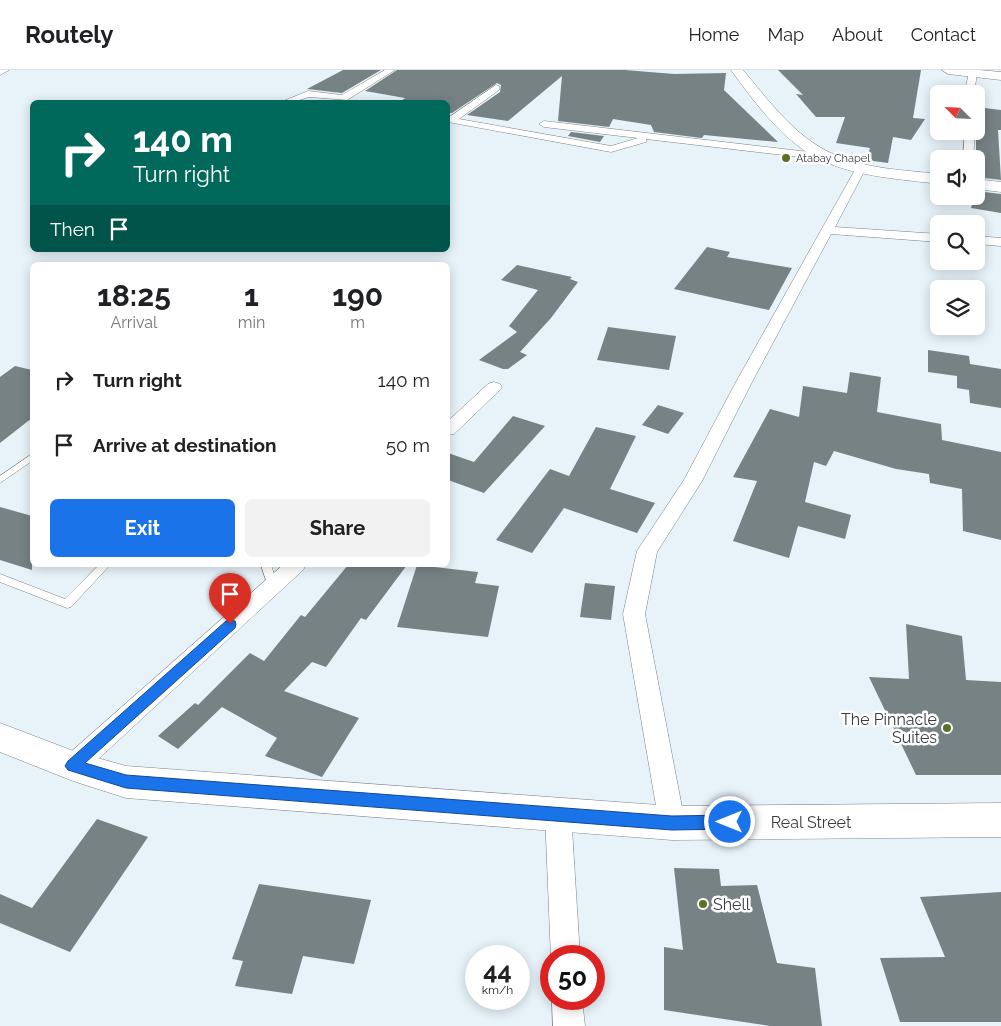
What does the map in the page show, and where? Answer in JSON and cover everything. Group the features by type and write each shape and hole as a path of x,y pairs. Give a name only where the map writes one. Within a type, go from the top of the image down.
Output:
{"main road":[{"path":"737,70 770,110 805,143 826,157 861,168 930,178"},
{"path":"948,70 1001,76"},
{"path":"985,185 1001,188"},
{"name":"Real Street","path":"0,737 73,766 126,782 672,823 1001,820"}],"street":[{"path":"0,72 5,70"},
{"path":"292,100 308,94 344,98 392,70"},
{"path":"971,85 973,73"},
{"path":"496,88 451,120 611,149 640,140 667,138"},
{"path":"544,124 826,157"},
{"path":"672,823 634,614 647,551 693,481 744,382 861,168"},
{"path":"827,230 930,237"},
{"path":"985,241 1001,242"},
{"path":"450,428 494,388"},
{"path":"73,766 270,575 291,567"},
{"path":"558,814 564,945"},
{"path":"568,1010 569,1026"}],"lane":[{"path":"0,480 30,458"},
{"path":"0,578 67,604 103,567"}],"building":[{"path":"343,70 381,70 342,93 307,89"},
{"path":"397,70 625,70 674,74 726,73 724,90 778,142 704,135 702,138 654,132 651,125 613,119 609,127 558,121 562,76 508,121 467,115 500,92 501,85 497,83 452,113 450,113 450,100 402,100 405,98 365,91"},
{"path":"778,70 921,70 913,118 925,119 911,140 893,137 888,163 866,160 870,148 836,143 845,117 816,117 796,94 803,95"},
{"path":"985,108 1001,110 1001,130 998,130 1001,180 985,178 985,150 976,150 976,140 985,140"},
{"path":"571,132 604,136 600,142 568,136"},
{"path":"985,192 1001,194 1001,213 971,208 972,205 985,205"},
{"path":"707,247 730,252 727,257 792,268 769,310 674,289"},
{"path":"517,265 572,277 570,279 578,282 551,318 520,352 527,355 508,369 503,369 479,360 517,332 509,326 538,290 501,280"},
{"path":"608,327 676,336 669,370 597,360"},
{"path":"928,350 969,356 970,364 1001,369 1001,408 970,403 969,390 957,388 957,376 928,372"},
{"path":"15,366 30,370 30,420 0,443 0,377"},
{"path":"850,372 881,377 877,412 941,424 942,440 1001,452 1001,540 963,531 962,489 930,483 929,474 896,469 834,451 826,466 814,462 805,502 851,515 845,539 798,526 789,558 733,541 757,481 733,477 770,409 799,417 803,386 847,393"},
{"path":"658,405 684,413 668,434 642,425"},
{"path":"513,416 545,426 484,493 450,481 450,454 474,462"},
{"path":"596,427 636,436 610,489 655,503 637,533 564,508 532,553 496,540 550,469 569,476"},
{"path":"0,507 30,515 30,567 32,567 32,570 0,560"},
{"path":"346,567 406,567 366,620 361,618 326,667 312,662 284,691 359,718 322,777 265,756 277,738 222,707 178,749 158,736 195,703 198,705 250,653 264,661 301,615 305,617"},
{"path":"416,567 478,572 475,583 499,586 488,637 397,627"},
{"path":"585,583 615,586 611,620 580,617"},
{"name":"The Pinnacle Suites","path":"906,624 962,636 966,680 1001,682 1001,775 916,775 869,677 909,679"},
{"path":"97,819 148,837 70,952 0,923 0,894 32,908"},
{"path":"674,868 719,869 721,886 757,885 777,963 815,968 822,1026 770,1026 664,1010 664,947 683,950"},
{"path":"259,884 371,900 354,964 303,956 292,994 235,986 243,961 232,959"},
{"path":"1001,892 1001,1022 900,1022 880,958 945,957 920,897"}],"place":[{"name":"Atabay Chapel","path":"786,158"},
{"name":"The Pinnacle Suites","path":"947,728"},
{"name":"Shell","path":"703,904"}],"route":[{"path":"230,624 73,766 126,782 672,823 730,822"}]}
